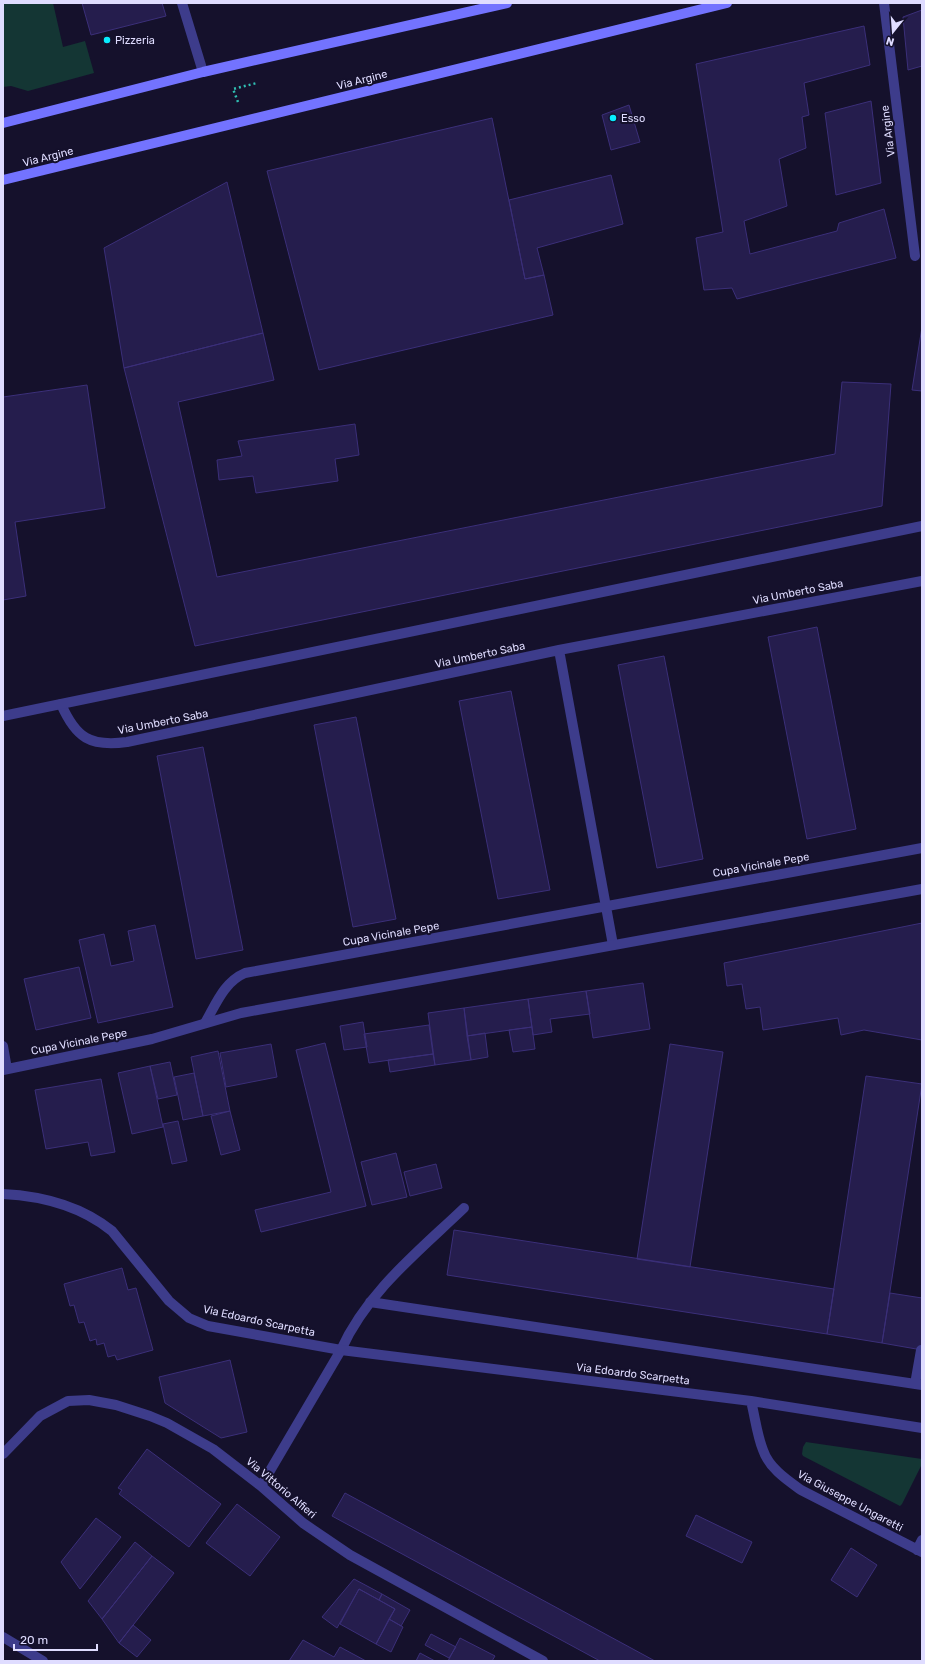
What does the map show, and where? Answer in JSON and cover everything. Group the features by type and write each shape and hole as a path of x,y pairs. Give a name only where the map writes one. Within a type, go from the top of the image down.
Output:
{"street":[{"path":"182,3 203,72"},
{"path":"3,123 203,72 507,3"},
{"name":"Via Argine","path":"3,180 727,3"},
{"name":"Via Argine","path":"884,3 915,256"},
{"path":"3,716 922,526"},
{"name":"Via Umberto Saba","path":"62,704 69,721 76,731 89,739 109,744 135,741 559,650 922,581"},
{"path":"559,650 613,946"},
{"name":"Cupa Vicinale Pepe","path":"205,1023 227,985 235,977 245,973 922,848"},
{"name":"Cupa Vicinale Pepe","path":"5,1069 152,1039 241,1012 922,889"},
{"path":"3,1046 5,1069"},
{"name":"Via Edoardo Scarpetta","path":"3,1194 43,1198 81,1212 101,1222 112,1231 169,1301 188,1318 208,1326 341,1350 751,1401 922,1428"},
{"path":"261,1486 341,1350 350,1329 370,1302 402,1267 464,1208"},
{"path":"370,1302 919,1385 920,1350"},
{"name":"Via Vittorio Alfieri","path":"3,1454 40,1416 68,1401 90,1400 116,1405 167,1423 213,1449 261,1486 303,1523 350,1555 543,1661"},
{"name":"Via Giuseppe Ungaretti","path":"751,1401 763,1452 786,1480 801,1490 920,1551 922,1540"},
{"path":"3,1637 43,1661"}],"path":[{"path":"244,101 236,103 233,89 257,83"}],"green space":[{"path":"3,3 53,3 63,47 85,41 94,73 28,91 11,86 3,87"},
{"path":"806,1442 922,1459 922,1464 900,1506 803,1456 803,1447"}],"building":[{"path":"82,3 162,3 166,16 91,35"},
{"path":"922,10 922,66 908,70 903,17"},
{"path":"864,26 870,65 804,83 809,115 802,117 806,148 779,159 787,206 744,221 750,254 837,231 839,223 884,209 896,258 737,299 732,288 704,290 696,238 723,232 696,64"},
{"path":"871,101 881,183 836,195 825,113"},
{"path":"629,105 640,142 611,150 602,115"},
{"path":"492,118 525,279 544,275 553,315 319,370 267,171"},
{"path":"611,175 623,224 537,248 544,275 525,279 509,200"},
{"path":"227,182 263,333 124,368 104,248"},
{"path":"922,327 922,391 912,390"},
{"path":"263,333 274,380 178,402 217,577 835,454 842,382 891,384 882,506 195,646 124,368"},
{"path":"87,385 105,508 15,522 26,596 3,600 3,397"},
{"path":"355,424 359,455 335,459 338,481 256,493 253,476 219,480 217,460 242,456 238,441"},
{"path":"817,627 856,829 807,839 768,637"},
{"path":"664,656 703,859 657,868 618,665"},
{"path":"511,691 550,890 498,899 459,701"},
{"path":"356,717 396,919 353,927 314,725"},
{"path":"203,747 243,950 196,959 157,756"},
{"path":"922,923 922,1040 864,1030 841,1035 838,1018 763,1030 760,1007 746,1009 742,984 727,986 724,963"},
{"path":"155,925 173,1007 98,1023 79,940 104,934 111,966 134,961 128,931"},
{"path":"79,967 91,1018 36,1030 24,979"},
{"path":"643,983 650,1029 593,1038 586,991"},
{"path":"586,991 590,1014 550,1019 552,1032 533,1035 528,999"},
{"path":"528,999 532,1027 467,1036 464,1008"},
{"path":"464,1008 471,1060 435,1065 428,1013"},
{"path":"363,1022 367,1047 344,1050 340,1026"},
{"path":"429,1025 433,1054 369,1063 364,1034"},
{"path":"532,1027 535,1049 513,1052 509,1030"},
{"path":"485,1033 488,1057 471,1060 467,1036"},
{"path":"325,1043 366,1206 261,1232 255,1210 331,1192 296,1050"},
{"path":"271,1044 277,1077 226,1087 220,1053"},
{"path":"670,1044 723,1052 690,1267 637,1259"},
{"path":"218,1051 230,1111 203,1116 191,1057"},
{"path":"433,1054 435,1065 390,1072 388,1060"},
{"path":"170,1062 177,1095 158,1099 150,1066"},
{"path":"150,1066 163,1127 132,1134 118,1073"},
{"path":"194,1073 203,1116 183,1120 174,1077"},
{"path":"866,1076 922,1084 882,1343 827,1334"},
{"path":"101,1079 115,1152 91,1156 88,1142 46,1149 35,1090"},
{"path":"230,1111 240,1150 221,1155 211,1116"},
{"path":"178,1121 187,1161 172,1164 163,1124"},
{"path":"396,1153 407,1197 372,1205 361,1162"},
{"path":"436,1164 442,1188 410,1196 404,1172"},
{"path":"454,1230 834,1289 827,1334 447,1275"},
{"path":"122,1268 128,1290 136,1288 153,1350 117,1360 115,1355 108,1357 104,1343 97,1345 96,1339 90,1341 84,1322 79,1323 74,1305 70,1306 64,1284"},
{"path":"890,1293 922,1298 922,1350 882,1343"},
{"path":"230,1360 247,1432 221,1438 165,1403 159,1377"},
{"path":"147,1449 221,1504 189,1547 119,1494 122,1490 118,1488"},
{"path":"345,1493 655,1661 600,1661 332,1516"},
{"path":"237,1504 280,1537 250,1576 206,1543"},
{"path":"696,1515 752,1542 742,1563 686,1536"},
{"path":"96,1518 121,1537 80,1589 61,1562"},
{"path":"135,1542 152,1556 102,1619 88,1601"},
{"path":"851,1548 877,1565 857,1597 831,1580"},
{"path":"152,1556 174,1573 119,1643 102,1619"},
{"path":"354,1579 382,1594 379,1600 359,1589 337,1628 322,1617"},
{"path":"359,1589 395,1609 376,1644 340,1624"},
{"path":"382,1594 410,1610 401,1626 389,1619 395,1609 379,1600"},
{"path":"389,1619 403,1627 391,1652 376,1644"},
{"path":"133,1625 151,1640 137,1657 119,1643"},
{"path":"431,1634 456,1647 449,1658 425,1645"},
{"path":"460,1638 495,1656 492,1661 448,1661"},
{"path":"303,1640 334,1657 340,1647 366,1661 289,1661"},
{"path":"420,1653 435,1661 416,1661"}],"place":[{"name":"Pizzeria","path":"107,40"},
{"name":"Esso","path":"613,118"}]}
